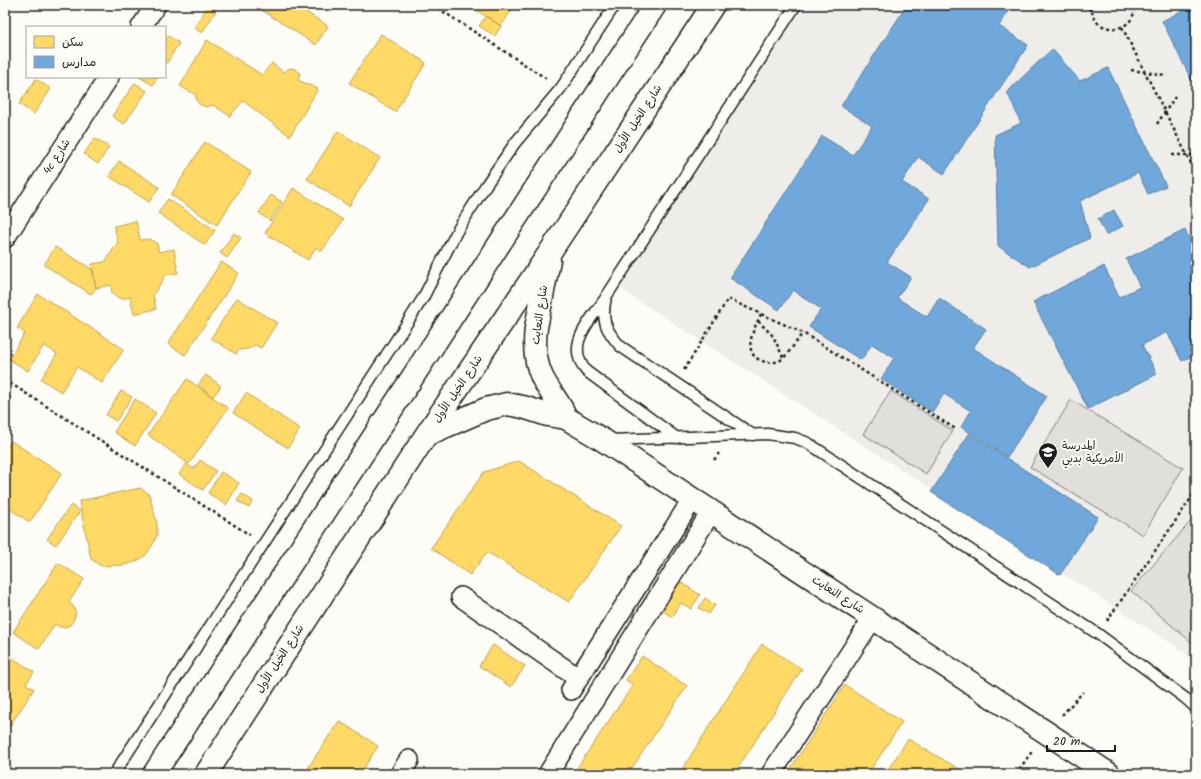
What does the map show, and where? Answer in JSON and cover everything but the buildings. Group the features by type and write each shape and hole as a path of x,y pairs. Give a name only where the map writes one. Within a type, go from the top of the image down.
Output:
{"main road":[{"path":"154,774 655,5"},
{"name":"شارع الخيل الأول","path":"206,774 426,435 550,252 713,5"},
{"name":"شارع النعايت","path":"550,252 536,328 535,355 542,378 559,401 566,418"},
{"name":"شارع النعايت","path":"426,435 486,408 507,404 524,406 548,415 566,418 603,440 1109,774"}],"street":[{"path":"142,26 156,5"},
{"name":"4c شارع","path":"5,238 108,78"},
{"path":"461,598 574,684 692,500"},
{"path":"548,774 712,512"},
{"path":"771,774 874,618"}],"lane":[{"path":"114,774 409,320 456,232 477,198 514,143 561,88 615,5"},
{"path":"677,438 586,371 577,351 579,338 796,5"},
{"path":"606,297 604,318 609,334 620,346 753,435"},
{"path":"603,440 767,434 795,438 808,443 1098,634 1185,698 1196,708"}],"path":[{"path":"433,5 561,88"},
{"path":"1084,5 1091,10 1095,19 1102,26 1112,29 1122,27 1130,20 1135,10 1134,5"},
{"path":"1091,10 1092,5"},
{"path":"1122,27 1196,173"},
{"path":"1130,70 1165,75"},
{"path":"1157,124 1175,97"},
{"path":"1172,155 1196,155"},
{"path":"676,383 728,299 803,333 957,430"},
{"path":"761,314 751,336 750,343 752,352 762,361 769,363 784,358 803,333"},
{"path":"758,321 773,336 784,358"},
{"path":"5,380 264,544"},
{"path":"714,460 720,450 721,436"},
{"path":"1098,634 1196,491"}],"shaded area":[{"name":"المدرسة الأمريكية بدبي","path":"794,5 1196,5 1196,664 1183,651 616,286"},
{"path":"891,391 953,431 926,474 863,434"},
{"path":"1071,400 1183,468 1143,535 1030,467"},
{"path":"1196,515 1196,646 1131,591"}],"place":[{"name":"المدرسة الأمريكية بدبي","path":"1048,469"}]}
